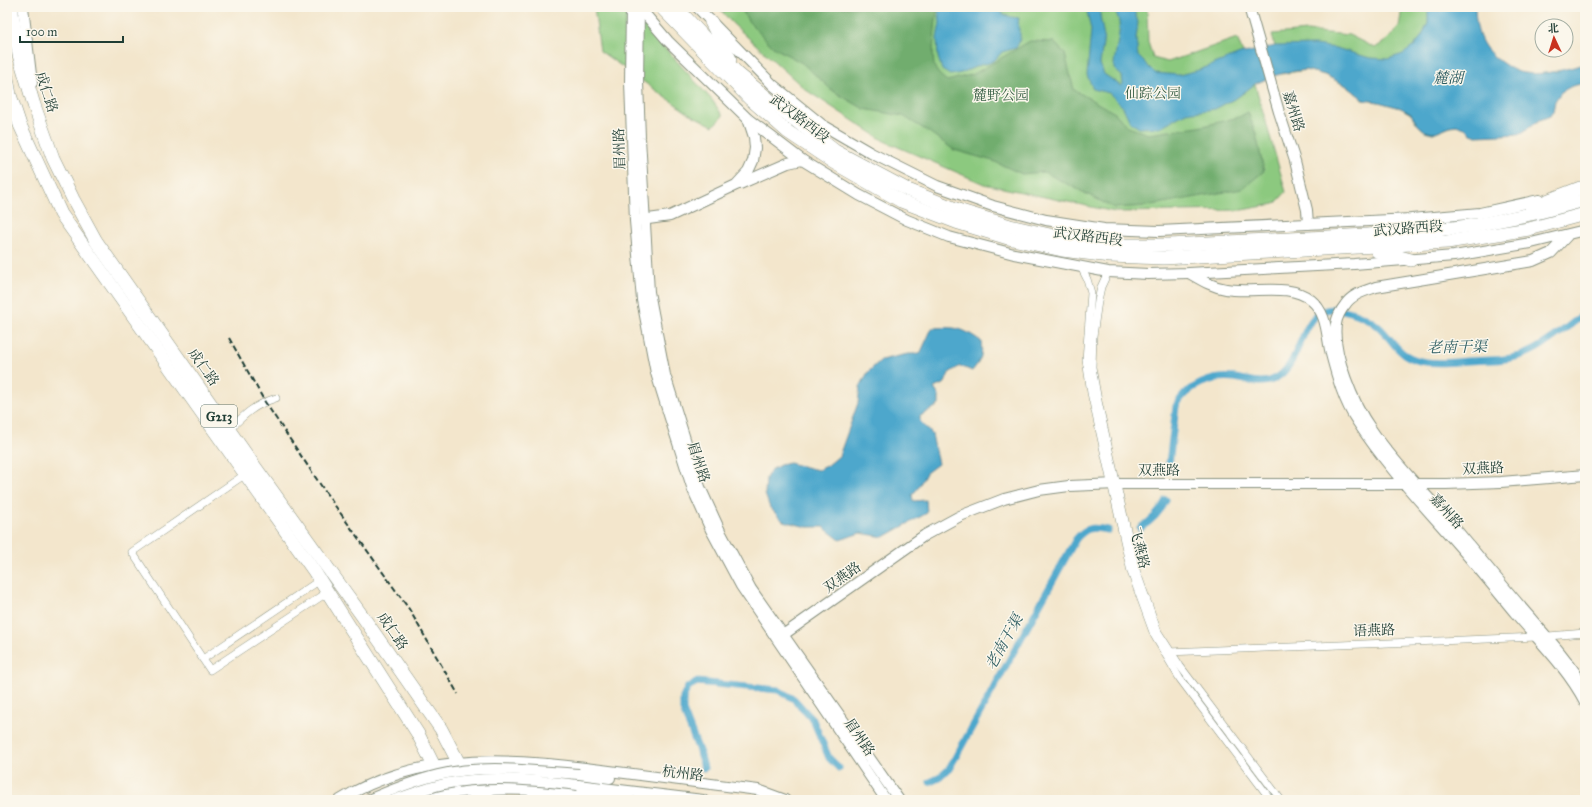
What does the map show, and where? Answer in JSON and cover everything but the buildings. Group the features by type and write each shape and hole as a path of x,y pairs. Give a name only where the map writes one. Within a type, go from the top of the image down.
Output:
{"highway":[{"name":"成仁路","path":"11,7 19,55 34,105 53,158 73,199 96,240 229,430 250,471 418,734 450,797"},
{"name":"武汉路西段","path":"662,7 748,98 788,132 833,162 902,201 956,222 1008,238 1062,250 1110,256 1164,258 1366,248 1447,242 1529,229 1585,214"},
{"name":"武汉路西段","path":"676,7 737,73 782,110 835,150 908,190 968,213 1010,226 1063,238 1116,245 1169,245 1367,236 1429,231 1476,225 1536,213 1583,192"},
{"path":"711,22 737,73"},
{"name":"成仁路","path":"7,78 8,91 20,125 60,214 250,471 368,623 441,729 476,795"},
{"path":"1366,248 1411,260"}],"main road":[{"path":"23,7 34,105"},
{"path":"631,7 634,82 646,220 649,292 665,375 700,487 721,533 779,637 899,800"},
{"path":"634,82 639,7"},
{"path":"639,7 668,41 748,119 802,160 859,195 907,220 948,237 1014,254 1108,272 1148,274 1411,260 1494,250 1567,236 1585,230"},
{"path":"697,7 773,85 821,124 871,153 937,186 993,206 1046,220 1104,229 1159,231 1411,219 1480,213 1583,192"},
{"name":"嘉州路","path":"1249,10 1303,190 1308,224"},
{"name":"眉州路","path":"634,82 635,221 642,300 656,373 693,490 711,530 741,586 779,637 886,800"},
{"path":"736,185 748,172 753,161 755,148 754,137 748,119"},
{"path":"635,221 670,216 736,185 788,163 802,160"},
{"path":"1567,236 1551,253 1533,261 1376,287 1357,294 1345,304 1339,316 1336,330 1338,352 1346,377 1358,408 1370,429 1385,449 1444,515 1547,636 1585,688"},
{"name":"嘉州路","path":"1189,272 1206,283 1226,289 1284,290 1295,292 1310,299 1318,306 1328,330 1331,352 1339,381 1352,413 1370,440 1404,484 1472,560 1564,669 1585,702"},
{"name":"双燕路","path":"779,637 925,535 960,516 1004,500 1039,490 1069,486 1114,485 1416,484 1501,482 1585,475"},
{"path":"340,800 374,783 402,773 459,762 494,760 580,768 758,790 784,800"},
{"path":"368,800 417,780 439,774 462,771 488,769 525,770 579,780"},
{"path":"394,800 444,784 464,781 523,779 579,780"},
{"name":"杭州路","path":"579,780 784,800"},
{"name":"杭州路","path":"579,780 703,800"},
{"path":"420,800 523,790 579,794 630,800"}],"street":[{"name":"飞燕路","path":"1081,267 1087,279 1091,293 1086,360 1091,393 1136,570 1158,632 1180,679 1272,800"},
{"name":"飞燕路","path":"1108,272 1101,287 1098,301 1093,336 1092,367 1114,485"},
{"path":"229,430 246,413 256,406 276,398"},
{"path":"250,471 132,552 210,670 328,592"},
{"path":"203,659 320,580"},
{"name":"语燕路","path":"1167,652 1536,637 1585,633"},
{"name":"飞燕路","path":"1167,652 1180,666 1281,800"}],"green space":[{"path":"594,7 628,7 712,100 723,116 713,126 688,113 600,51"},
{"name":"麓野公园","path":"718,7 1147,7 1148,42 1153,58 1168,62 1237,38 1255,84 1286,192 1275,204 1242,210 1115,212 984,184 884,141 806,90 732,23"},
{"name":"麓野公园","path":"740,7 937,7 933,49 934,65 938,73 947,81 974,74 1030,41 1054,42 1065,54 1074,90 1115,113 1128,127 1148,134 1199,127 1239,117 1248,112 1256,134 1264,171 1242,189 1146,206 1114,208 1044,172 1022,174 993,161 954,150 903,116 864,109 833,91 802,63 773,47 749,22"},
{"path":"1401,7 1444,7 1456,125 1433,133 1425,131 1418,125 1411,114 1401,108 1379,102 1364,100 1347,86 1325,75 1306,70 1281,74 1272,34 1307,31 1349,35 1375,48 1387,40 1399,27"}],"water":[{"path":"938,7 998,7 1004,14 1019,18 1019,43 1016,48 1002,52 995,60 989,63 961,73 950,75 942,70 938,57 937,38 940,23"},
{"name":"麓湖","path":"1086,7 1099,7 1104,36 1100,64 1104,74 1121,86 1123,84 1122,76 1114,69 1119,27 1116,13 1110,7 1133,7 1138,22 1136,39 1138,56 1155,73 1179,75 1199,70 1240,54 1275,46 1315,45 1336,48 1370,58 1388,59 1403,54 1414,46 1422,36 1428,23 1428,7 1475,7 1477,25 1481,40 1490,53 1504,64 1518,72 1539,74 1554,72 1585,64 1585,83 1572,86 1561,92 1555,101 1553,111 1550,116 1540,120 1520,134 1477,136 1471,134 1465,128 1456,125 1433,133 1425,131 1418,125 1411,114 1401,108 1379,102 1364,100 1347,86 1325,75 1306,70 1288,72 1273,76 1255,84 1238,97 1215,109 1186,113 1160,127 1139,128 1130,122 1123,107 1109,93 1093,89 1087,75 1091,30"},
{"path":"932,328 953,328 963,330 981,341 982,350 979,361 972,371 960,366 949,373 945,383 934,388 939,396 939,405 920,416 920,421 932,434 938,464 926,473 918,488 912,495 913,501 926,500 927,513 884,537 860,533 840,540 823,527 807,527 783,521 770,508 765,494 766,478 771,470 780,465 789,463 818,470 827,466 839,456 858,403 860,387 868,372 881,360 908,354 920,354"}],"waterway":[{"name":"老南干渠","path":"1169,464 1176,406 1186,393 1201,383 1218,378 1235,378 1261,382 1266,382 1276,378 1285,371 1292,361 1307,327 1314,318 1322,312 1338,309 1364,317 1379,327 1404,354 1420,361 1436,363 1497,360 1525,354 1541,346 1585,314"},
{"name":"老南干渠","path":"1140,528 1155,516 1166,500"},
{"name":"老南干渠","path":"930,782 939,778 949,769 1076,539 1090,528 1108,530"},
{"name":"老南干渠","path":"704,768 701,756 683,710 683,698 688,687 697,682 778,690 794,699 813,720 829,758 839,768"}],"railway":[{"path":"229,338 265,402 326,493 409,609 458,694"}],"park label":[{"name":"仙踪公园","path":"1153,93"}]}
